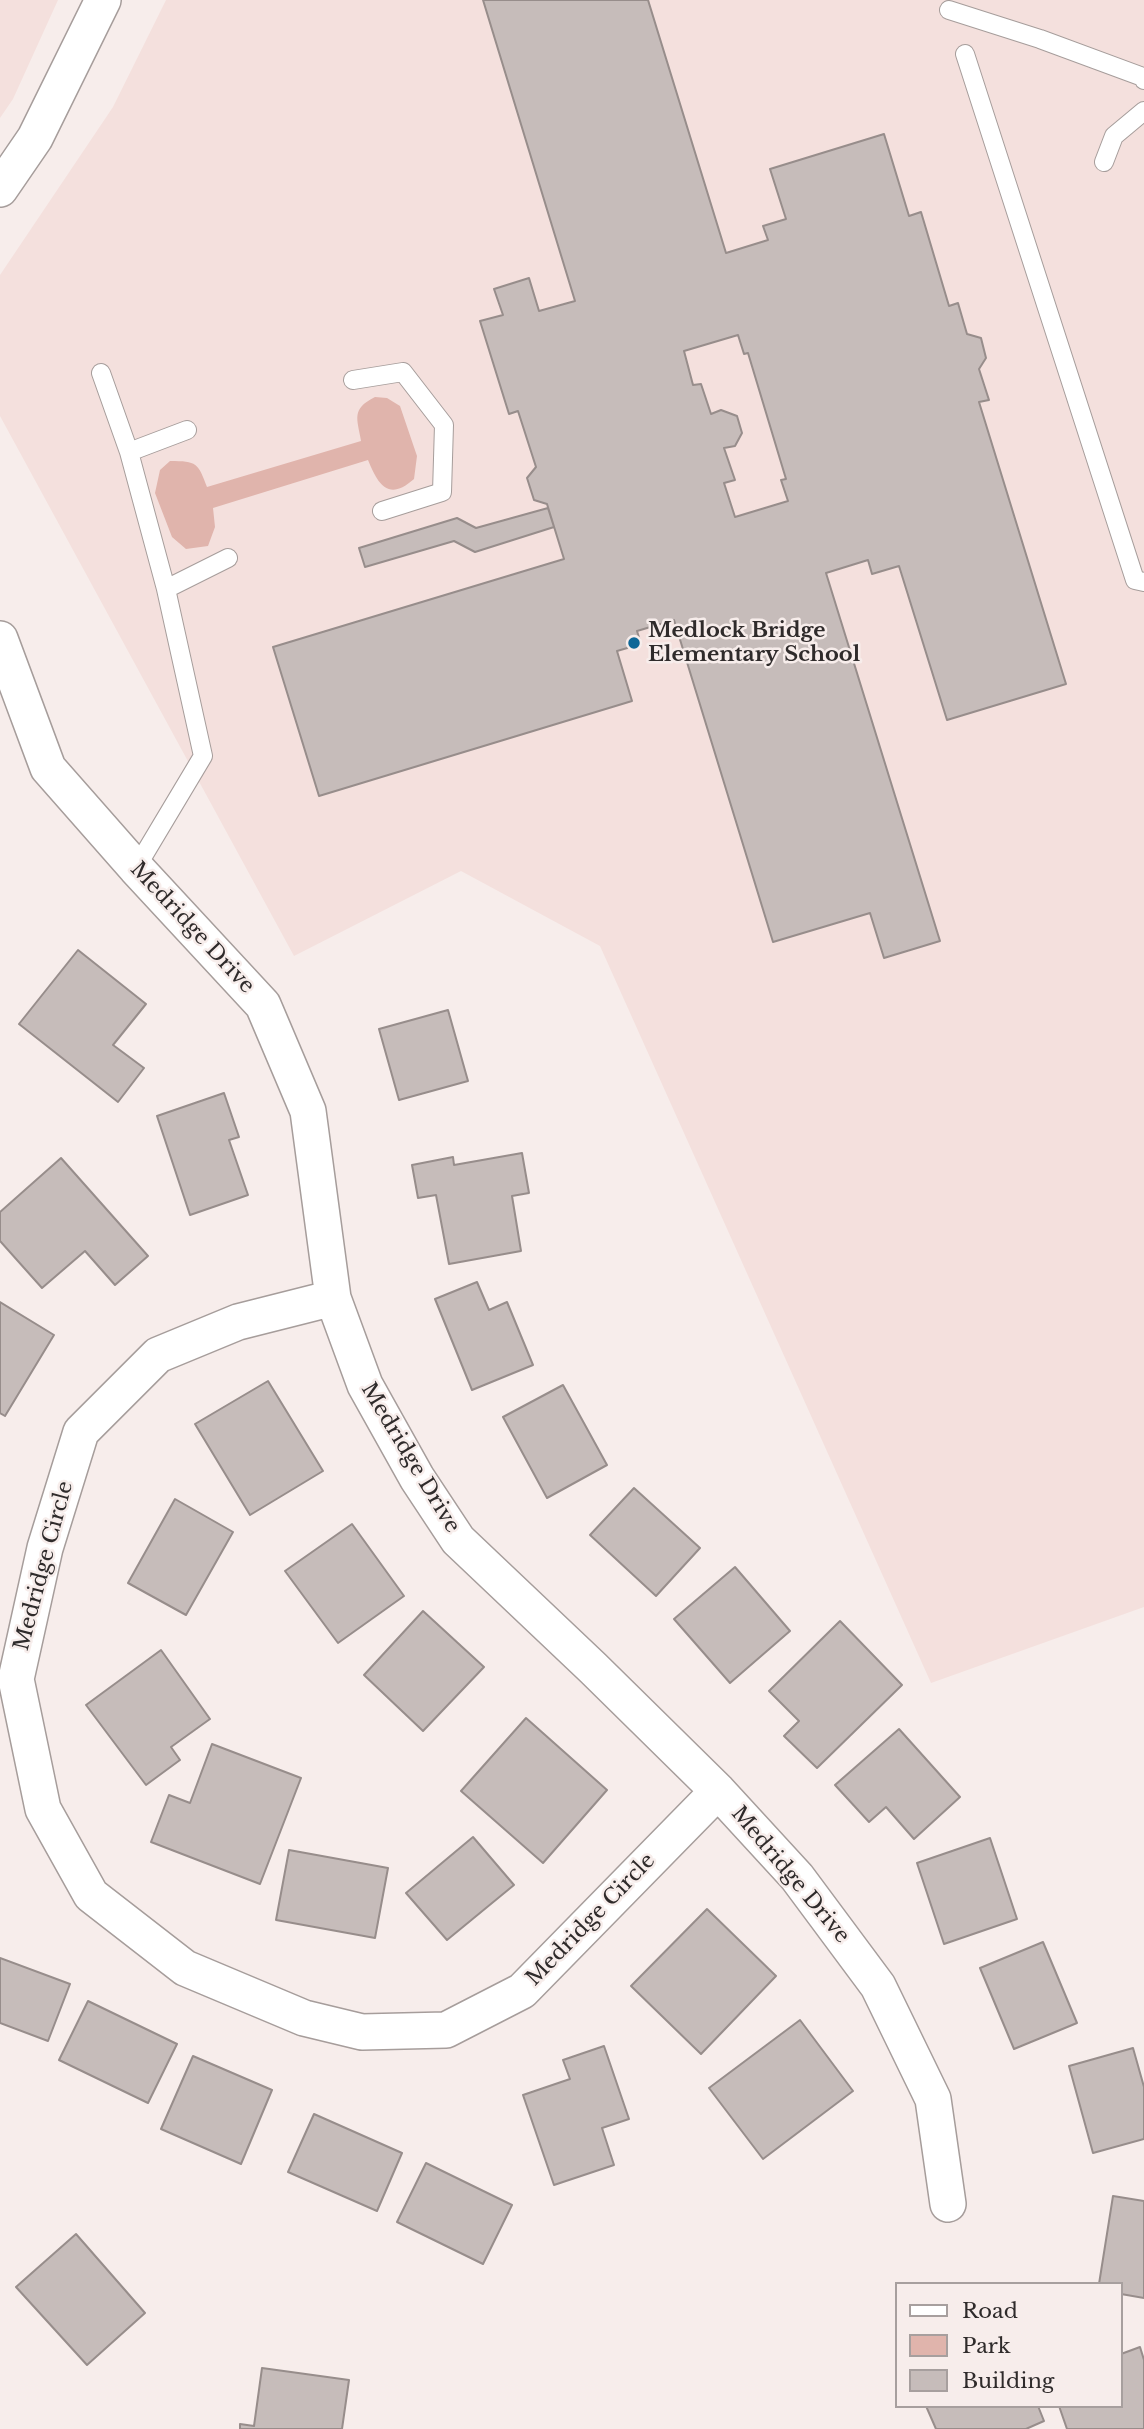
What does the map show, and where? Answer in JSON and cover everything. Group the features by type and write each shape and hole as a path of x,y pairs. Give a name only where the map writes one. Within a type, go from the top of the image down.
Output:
{"street":[{"path":"0,189 35,138 103,0"},
{"name":"Medridge Drive","path":"0,639 48,768 263,1005 308,1111 333,1298 365,1385 417,1478 458,1540 718,1791 797,1877 878,1986 933,2099 948,2204"},
{"name":"Medridge Circle","path":"333,1298 238,1322 158,1355 81,1432 45,1548 16,1679 43,1809 91,1895 185,1968 303,2018 362,2032 446,2030 522,1991 718,1791"}],"lane":[{"path":"949,10 1041,39 1143,77 1144,80"},
{"path":"965,54 1135,580 1144,582"},
{"path":"1104,162 1114,136 1144,111"},
{"path":"353,380 403,372 443,425 442,492 382,511"},
{"path":"101,373 130,452 166,589 203,756 136,868"},
{"path":"130,452 187,430"},
{"path":"166,589 228,558"}],"shaded area":[{"path":"0,0 58,0 13,99 0,118"},
{"name":"Medlock Bridge Elementary School","path":"166,0 1144,0 1144,1607 931,1683 600,946 461,871 294,956 0,416 0,275 113,107"}],"green space":[{"path":"375,397 387,398 400,406 417,456 414,479 405,486 397,489 385,487 368,460 213,508 215,527 208,546 186,549 172,537 155,493 160,470 170,461 195,465 207,487 361,441 357,420 359,410"}],"building":[{"name":"Medlock Bridge Elementary School","path":"483,0 648,0 726,253 768,240 763,226 786,219 770,169 884,134 909,216 921,212 949,306 958,303 967,334 981,338 986,358 979,369 989,400 979,402 1066,684 947,720 899,566 872,574 868,560 826,573 940,941 884,958 870,913 773,942 674,620 637,631 641,644 617,651 632,701 319,796 273,647 564,559 547,504 534,500 527,478 536,467 518,411 509,414 480,321 503,315 494,289 529,278 539,311 575,301","holes":["738,335 744,354 748,353 786,479 781,480 788,501 735,517 724,483 735,480 724,448 735,446 742,433 737,416 721,410 711,414 701,384 693,385 684,351"]},
{"path":"548,508 554,527 475,552 454,541 365,567 359,548 457,518 476,528"},
{"path":"78,950 146,1004 113,1045 144,1068 118,1102 19,1024"},
{"path":"448,1010 468,1081 399,1100 379,1029"},
{"path":"224,1093 239,1137 229,1140 248,1195 190,1215 157,1116"},
{"path":"522,1153 529,1193 512,1196 521,1251 449,1264 436,1195 418,1198 412,1165 453,1157 454,1165"},
{"path":"61,1158 148,1256 115,1285 85,1251 42,1288 0,1241 0,1212"},
{"path":"477,1282 489,1310 507,1302 533,1365 472,1390 435,1299"},
{"path":"0,1302 54,1335 5,1416 0,1413"},
{"path":"268,1381 323,1471 250,1515 195,1424"},
{"path":"563,1385 607,1465 547,1498 503,1417"},
{"path":"634,1488 700,1548 656,1596 590,1535"},
{"path":"175,1499 233,1532 186,1615 128,1583"},
{"path":"352,1524 404,1596 338,1643 285,1571"},
{"path":"735,1567 790,1631 730,1683 674,1619"},
{"path":"423,1611 484,1667 423,1731 364,1675"},
{"path":"840,1621 902,1685 817,1768 784,1736 799,1721 769,1691"},
{"path":"161,1650 210,1719 171,1747 180,1760 146,1785 86,1705"},
{"path":"526,1718 607,1790 543,1863 461,1791"},
{"path":"899,1729 960,1797 914,1839 886,1807 869,1822 835,1785"},
{"path":"212,1744 301,1778 260,1884 151,1842 169,1795 190,1803"},
{"path":"473,1837 514,1885 447,1940 406,1893"},
{"path":"990,1838 1017,1919 944,1944 917,1863"},
{"path":"289,1850 388,1868 375,1938 276,1920"},
{"path":"707,1909 776,1976 701,2054 631,1986"},
{"path":"1043,1942 1077,2023 1014,2049 980,1968"},
{"path":"0,1958 70,1984 48,2041 0,2023"},
{"path":"88,2001 177,2044 148,2103 59,2060"},
{"path":"800,2020 853,2091 763,2159 709,2088"},
{"path":"604,2046 629,2119 602,2128 614,2165 554,2185 523,2095 570,2079 563,2060"},
{"path":"1133,2048 1144,2087 1144,2139 1093,2153 1069,2066"},
{"path":"193,2056 272,2090 241,2164 161,2129"},
{"path":"314,2114 402,2153 377,2211 288,2172"},
{"path":"426,2163 512,2205 483,2264 397,2222"},
{"path":"1113,2196 1144,2201 1144,2298 1123,2294 1123,2282 1099,2282"},
{"path":"76,2234 145,2313 87,2365 16,2287"},
{"path":"1140,2347 1144,2360 1144,2429 1067,2429 1060,2408 1123,2408 1123,2353"},
{"path":"262,2368 349,2380 342,2429 240,2429 240,2424 254,2426"},
{"path":"927,2408 1039,2408 1044,2421 1026,2429 936,2429"}],"place":[{"name":"Medlock Bridge Elementary School","path":"634,643"}]}
